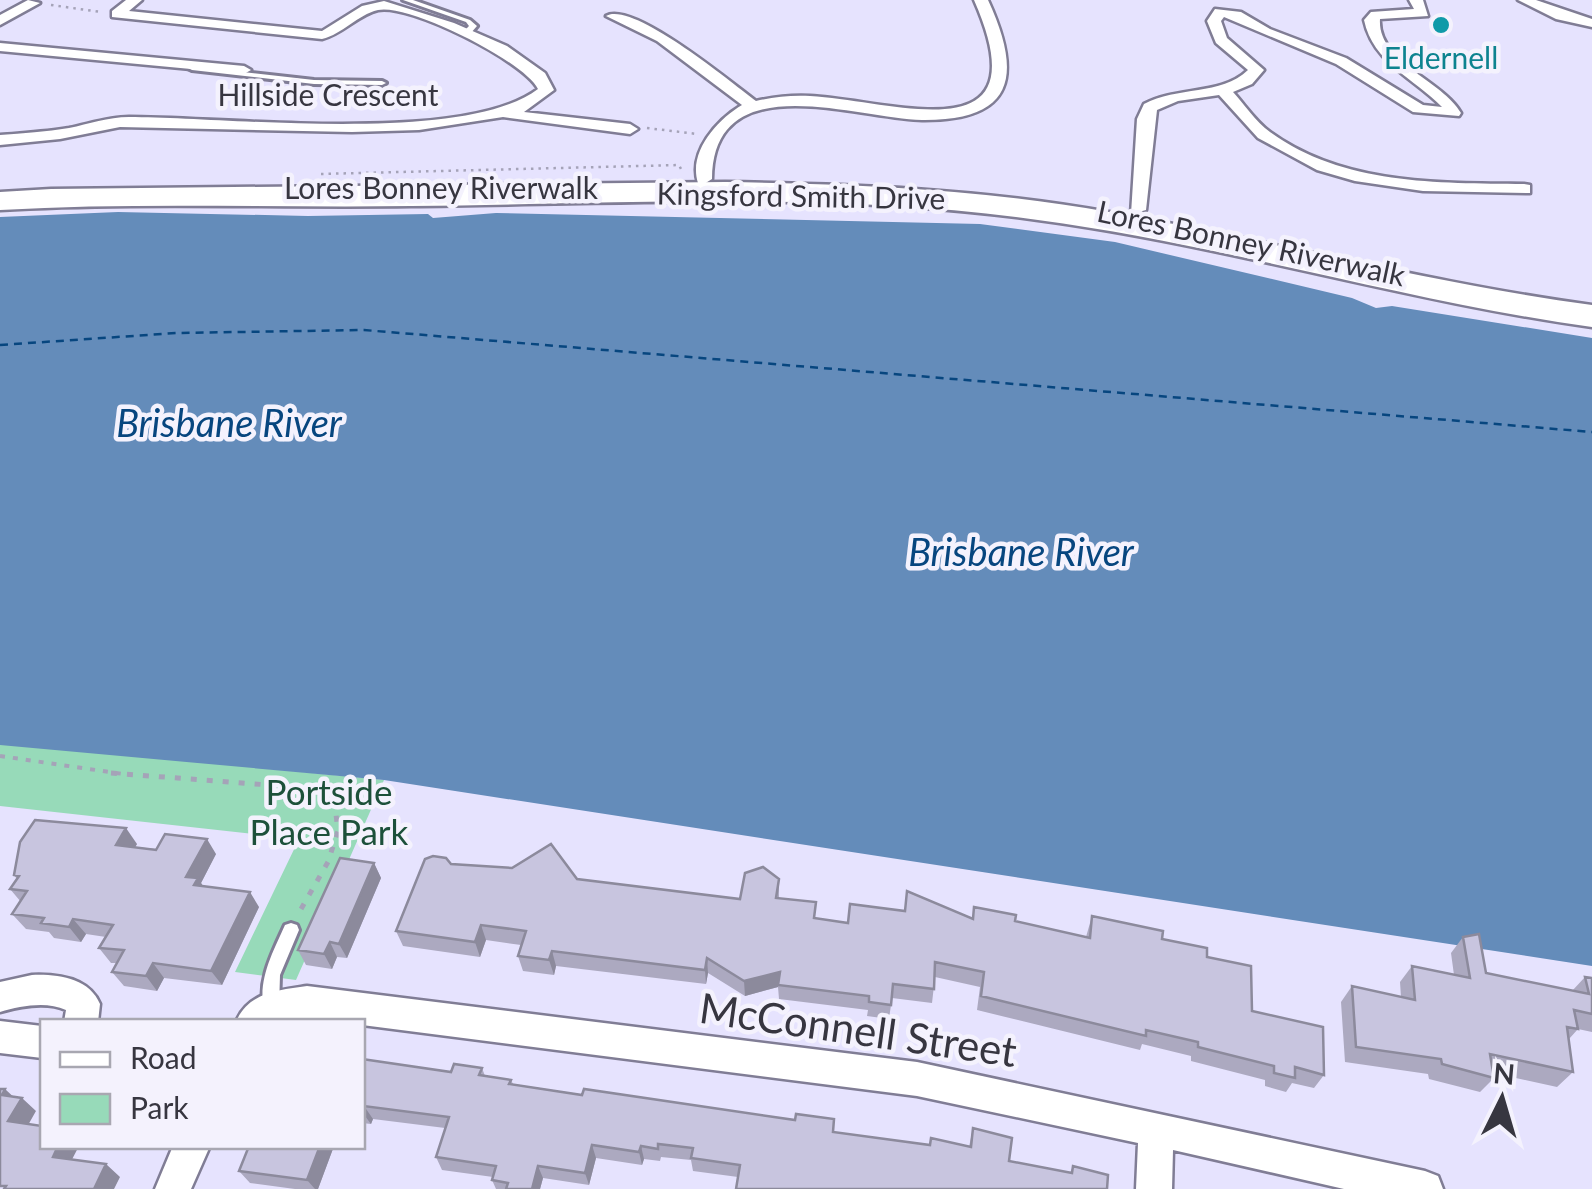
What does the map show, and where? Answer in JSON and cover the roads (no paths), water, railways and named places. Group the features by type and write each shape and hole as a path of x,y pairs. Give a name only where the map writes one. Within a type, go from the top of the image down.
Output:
{"highway":[{"name":"Kingsford Smith Drive","path":"0,186 162,179 363,183 692,174 932,183 1034,193 1138,210 1401,269 1592,298"},
{"name":"Kingsford Smith Drive","path":"0,201 136,194 335,198 761,192 942,199 1084,217 1399,286 1592,316"}],"street":[{"name":"Hillside Crescent","path":"0,140 123,122 277,127 452,123 504,115 538,101 546,92 546,83 523,64 467,32 378,4 339,31 326,34 117,12 135,0"},
{"path":"692,174 704,164 720,128 754,107 806,100 936,114 984,101 999,87 1003,64 995,27 981,0"},
{"path":"1138,210 1148,109 1164,99 1244,83 1257,69 1218,36 1214,20 1218,13 1224,12 1341,62 1419,108 1450,114 1453,111 1449,105 1382,47 1373,32 1371,20 1376,15 1423,13 1416,0"},
{"path":"1525,0 1562,16 1592,23"},
{"path":"0,20 34,1"},
{"path":"612,16 658,35 754,107"},
{"path":"0,47 244,70"},
{"path":"1223,90 1270,140 1332,168 1429,186 1524,189"},
{"path":"504,115 634,128"},
{"path":"0,997 26,990 72,995 84,1004 82,1019"},
{"name":"McConnell Street","path":"261,1014 307,1002 917,1080 1156,1128 1426,1189"},
{"path":"0,1037 40,1042"},
{"path":"1154,1189 1156,1128"},
{"path":"173,1189 191,1149"}],"lane":[{"name":"Hillside Crescent","path":"406,0 468,21 473,26 467,32"},
{"path":"192,68 314,82 382,83"},
{"path":"244,70 286,71"},
{"path":"244,70 321,76"},
{"path":"261,1014 293,926"}],"water":[{"name":"Brisbane River","path":"118,212 428,214 433,218 496,213 980,224 1115,242 1352,298 1376,308 1392,306 1592,338 1592,966 384,780 0,745 0,217"}],"place":[{"name":"Eldernell","path":"1441,25"}],"park label":[{"name":"Portside Place Park","path":"329,813"}]}
